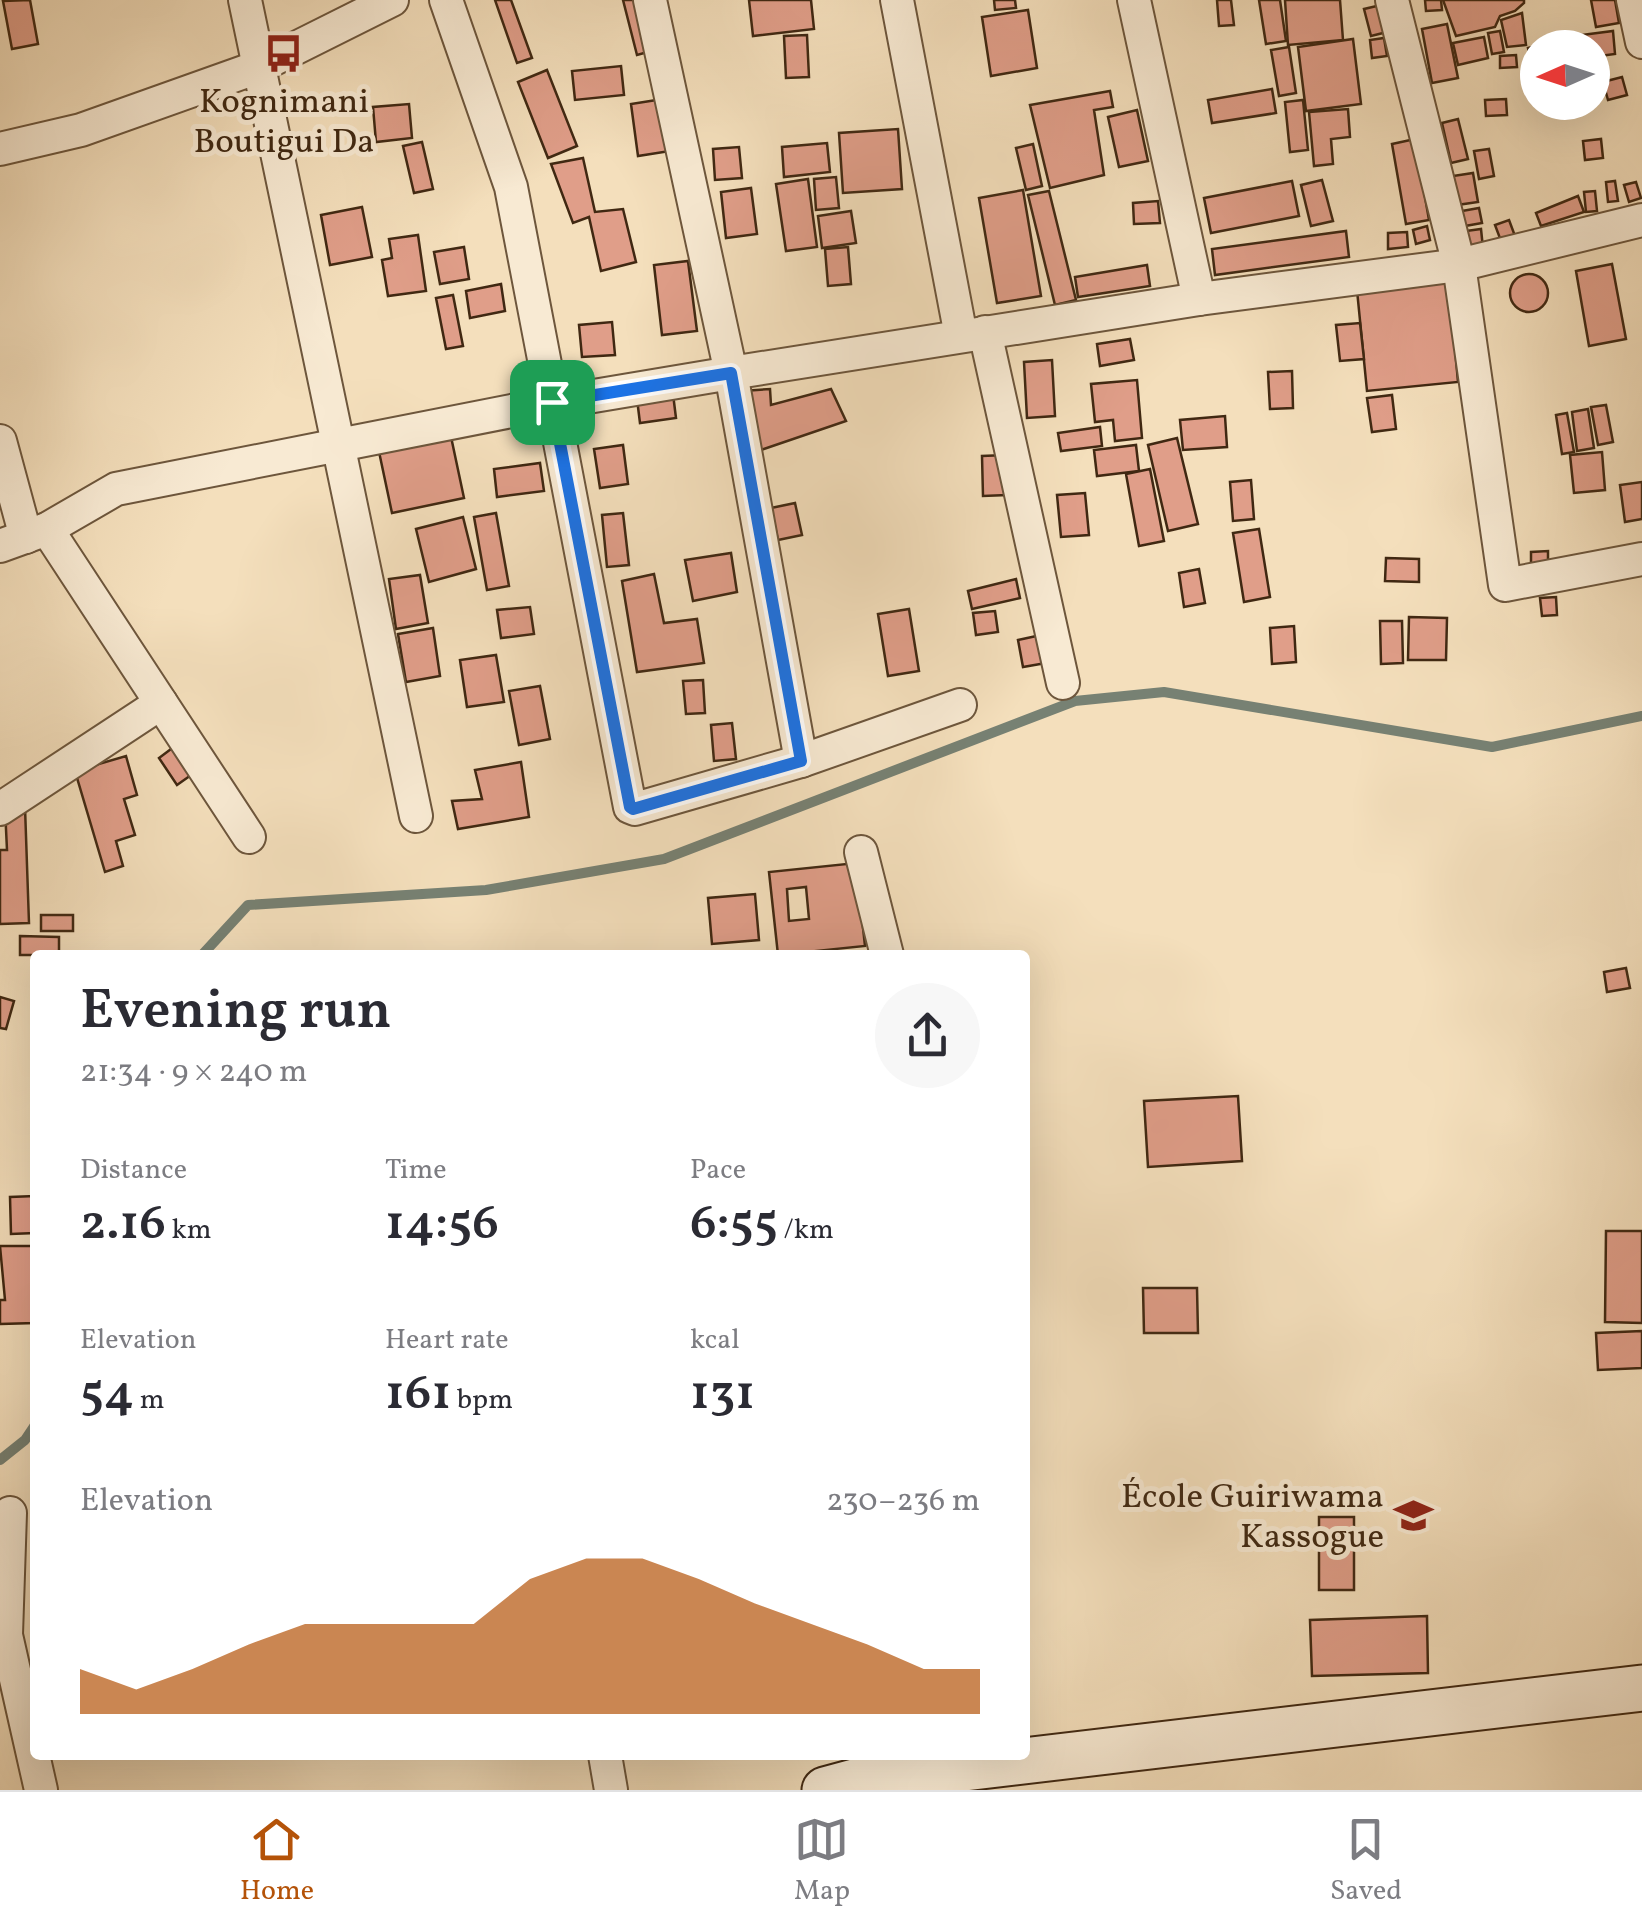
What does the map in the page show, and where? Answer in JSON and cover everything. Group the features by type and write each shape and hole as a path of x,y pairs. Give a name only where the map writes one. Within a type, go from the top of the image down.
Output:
{"main road":[{"path":"1030,1755 1642,1688"},
{"path":"1012,1790 1642,1714"},
{"path":"849,1775 986,1760"}],"street":[{"path":"245,0 416,816"},
{"path":"0,149 81,130 258,67 392,0"},
{"path":"446,0 512,187 630,807 801,761 960,705"},
{"path":"650,0 731,373 801,761"},
{"path":"897,0 973,334 1063,683"},
{"path":"1134,0 1199,299"},
{"path":"1392,0 1459,265 1505,585 1642,558"},
{"path":"1633,0 1642,42"},
{"path":"24,537 116,489 552,402 1199,299 1459,265 1642,220"},
{"path":"0,441 24,537 160,703 249,837"},
{"path":"0,809 160,703"},
{"path":"862,852 886,950"},
{"path":"14,1536 20,1633 30,1708"},
{"path":"37,1760 41,1790"},
{"path":"606,1760 611,1790"}],"building":[{"path":"30,0 38,44 12,49 3,1"},
{"path":"495,0 511,0 532,58 517,63"},
{"path":"623,0 642,0 655,50 637,55"},
{"path":"749,0 811,0 814,29 753,36"},
{"path":"994,0 1015,0 1016,8 995,10"},
{"path":"1217,0 1231,0 1234,25 1219,26"},
{"path":"1259,0 1280,0 1286,41 1266,44"},
{"path":"1285,0 1340,0 1343,40 1288,45"},
{"path":"1425,0 1441,0 1442,10 1426,11"},
{"path":"1443,0 1524,3 1500,16 1495,27 1456,36"},
{"path":"1591,0 1615,0 1619,23 1596,27"},
{"path":"1381,5 1387,32 1371,36 1364,9"},
{"path":"1028,10 1037,68 991,76 982,17"},
{"path":"1522,13 1524,30 1520,30 1520,46 1507,47 1501,20"},
{"path":"1447,24 1458,78 1432,83 1422,29"},
{"path":"1500,31 1504,52 1492,54 1488,33"},
{"path":"1613,31 1615,54 1610,55"},
{"path":"807,35 809,77 786,78 784,36"},
{"path":"1484,37 1488,58 1458,65 1453,43"},
{"path":"1384,38 1387,56 1372,58 1370,40"},
{"path":"1353,39 1361,104 1306,111 1298,47"},
{"path":"1289,47 1296,93 1279,96 1271,50"},
{"path":"1516,55 1517,67 1500,68 1500,56"},
{"path":"621,66 624,95 575,100 572,71"},
{"path":"547,70 577,146 548,158 518,82"},
{"path":"1622,77 1627,95 1610,99 1610,80"},
{"path":"1272,89 1276,113 1212,123 1208,100"},
{"path":"1110,91 1113,107 1094,110 1104,175 1050,188 1030,105"},
{"path":"663,99 670,151 638,156 631,104"},
{"path":"1506,99 1507,115 1486,116 1485,100"},
{"path":"1303,100 1308,150 1290,152 1285,102"},
{"path":"409,104 412,138 376,142 373,107"},
{"path":"1348,109 1350,137 1331,139 1333,164 1314,166 1309,112"},
{"path":"1137,110 1148,161 1119,167 1108,117"},
{"path":"1458,119 1468,159 1451,163 1442,123"},
{"path":"898,129 902,189 843,193 839,133"},
{"path":"1415,139 1429,220 1406,224 1392,144"},
{"path":"1601,139 1603,158 1585,160 1583,141"},
{"path":"422,142 433,189 414,193 403,146"},
{"path":"827,143 830,172 784,177 782,147"},
{"path":"1033,144 1042,186 1026,190 1016,148"},
{"path":"739,147 742,178 715,180 713,149"},
{"path":"1489,149 1494,176 1479,179 1474,151"},
{"path":"583,158 595,212 623,209 636,262 601,271 589,217 573,223 551,164"},
{"path":"1473,173 1478,202 1457,205 1453,176"},
{"path":"836,177 839,208 816,210 814,179"},
{"path":"808,179 817,247 786,251 776,184"},
{"path":"1322,180 1333,221 1311,226 1301,185"},
{"path":"1292,181 1299,216 1211,233 1204,198"},
{"path":"1615,181 1618,201 1608,202 1606,182"},
{"path":"1636,182 1641,198 1629,202 1624,185"},
{"path":"751,188 757,234 726,238 721,192"},
{"path":"1023,190 1041,296 997,303 979,198"},
{"path":"1049,191 1076,300 1055,305 1028,195"},
{"path":"1595,191 1597,211 1586,212 1584,192"},
{"path":"1578,196 1584,212 1541,226 1536,213"},
{"path":"1158,201 1160,223 1134,224 1133,203"},
{"path":"362,207 372,257 330,265 321,215"},
{"path":"1479,208 1482,223 1465,226 1462,211"},
{"path":"851,211 856,243 822,248 818,216"},
{"path":"1509,220 1515,236 1501,241 1495,225"},
{"path":"1427,226 1430,240 1416,244 1413,230"},
{"path":"1481,229 1483,248 1469,249 1466,231"},
{"path":"1346,231 1349,257 1215,275 1212,249"},
{"path":"1407,232 1408,247 1388,249 1388,233"},
{"path":"418,235 426,291 388,296 382,260 392,258 389,239"},
{"path":"464,247 469,279 440,284 434,252"},
{"path":"848,247 851,284 828,286 825,249"},
{"path":"688,261 697,331 662,335 654,265"},
{"path":"1612,264 1626,339 1589,346 1576,271"},
{"path":"1147,265 1150,286 1078,297 1075,277"},
{"path":"1529,274 1543,279 1548,293 1543,307 1529,312 1515,307 1510,293 1515,279"},
{"path":"1449,281 1458,382 1367,391 1357,290"},
{"path":"501,284 505,311 470,318 466,291"},
{"path":"453,295 463,346 446,349 436,298"},
{"path":"612,322 615,355 582,357 579,325"},
{"path":"1360,323 1364,359 1340,361 1336,325"},
{"path":"1130,339 1134,360 1100,366 1097,344"},
{"path":"1052,360 1055,416 1027,418 1024,362"},
{"path":"1292,371 1293,408 1270,409 1268,372"},
{"path":"1137,380 1142,438 1115,441 1113,420 1095,422 1091,384"},
{"path":"770,389 771,405 831,389 846,421 761,450 743,391"},
{"path":"673,394 676,418 640,423 637,399"},
{"path":"1392,395 1396,429 1372,432 1367,398"},
{"path":"1606,405 1613,442 1598,445 1591,407"},
{"path":"1588,409 1594,448 1577,451 1572,412"},
{"path":"1567,413 1574,452 1562,454 1556,415"},
{"path":"1225,416 1227,447 1183,450 1180,420"},
{"path":"1100,427 1102,446 1061,451 1058,433"},
{"path":"450,432 464,498 392,513 378,447"},
{"path":"1177,438 1198,524 1168,531 1148,445"},
{"path":"623,445 628,484 600,488 594,449"},
{"path":"1136,445 1139,471 1097,476 1094,450"},
{"path":"1602,452 1605,490 1574,493 1570,455"},
{"path":"1006,455 1007,495 983,496 982,456"},
{"path":"540,463 544,491 497,497 494,469"},
{"path":"1150,469 1164,541 1139,546 1126,474"},
{"path":"1251,480 1254,519 1233,521 1230,482"},
{"path":"1642,482 1642,519 1625,522 1620,485"},
{"path":"1085,493 1089,535 1061,537 1057,495"},
{"path":"795,503 802,535 778,540 771,508"},
{"path":"496,513 509,586 487,590 474,517"},
{"path":"623,513 629,565 607,567 602,515"},
{"path":"463,517 476,569 429,582 416,529"},
{"path":"1259,529 1270,597 1244,602 1233,533"},
{"path":"1548,551 1548,566 1531,567 1531,552"},
{"path":"731,553 737,592 693,601 685,560"},
{"path":"1386,558 1419,559 1419,582 1385,581"},
{"path":"1199,569 1205,603 1184,607 1179,573"},
{"path":"654,574 664,623 697,619 704,663 637,672 622,581"},
{"path":"420,575 428,623 396,629 389,579"},
{"path":"1016,579 1020,598 972,609 968,591"},
{"path":"1556,597 1557,615 1542,616 1540,598"},
{"path":"530,607 534,634 501,638 497,610"},
{"path":"909,609 919,671 888,676 878,614"},
{"path":"995,611 998,632 976,635 973,613"},
{"path":"1409,617 1447,618 1446,660 1408,660"},
{"path":"1380,621 1402,621 1403,663 1381,664"},
{"path":"1294,626 1296,662 1272,664 1270,628"},
{"path":"433,628 440,676 406,682 398,634"},
{"path":"1041,635 1046,663 1023,667 1018,640"},
{"path":"496,655 504,702 467,707 460,660"},
{"path":"703,680 705,713 686,714 683,681"},
{"path":"540,686 550,739 519,745 509,691"},
{"path":"732,723 736,759 714,761 711,725"},
{"path":"175,746 194,773 177,785 159,758"},
{"path":"126,756 137,795 124,799 135,835 116,841 123,866 105,872 75,771"},
{"path":"521,762 529,817 458,829 452,801 482,799 475,770"},
{"path":"25,807 29,923 0,924 0,850 7,850 5,808"},
{"path":"856,863 865,946 777,950 769,872","holes":["806,887 809,919 789,921 787,889"]},
{"path":"755,894 759,940 712,944 708,898"},
{"path":"41,915 73,915 73,931 41,931"},
{"path":"20,936 59,937 59,950 30,950 30,955 20,955"},
{"path":"1626,968 1630,988 1607,992 1604,972"},
{"path":"0,997 14,1001 6,1029 0,1028"},
{"path":"1238,1096 1242,1161 1148,1167 1144,1101"},
{"path":"30,1196 30,1233 11,1234 10,1197"},
{"path":"1606,1231 1642,1231 1642,1323 1605,1322"},
{"path":"0,1246 30,1246 30,1323 0,1324 0,1300 5,1300"},
{"path":"1143,1288 1197,1288 1198,1333 1144,1333"},
{"path":"1642,1331 1642,1368 1598,1370 1596,1333"},
{"path":"1319,1517 1354,1517 1354,1590 1319,1590"},
{"path":"1427,1616 1428,1673 1312,1676 1310,1620"}],"waterway":[{"path":"207,950 248,905 486,890 664,859 1075,701 1164,692 1492,747 1642,716"},
{"path":"0,1460 30,1432"}],"place":[{"name":"Kognimani Boutigui Da","path":"284,53"},
{"name":"École Guiriwama Kassogue","path":"1414,1515"}],"route":[{"path":"731,373 801,761 630,807 552,402 731,373"}]}
